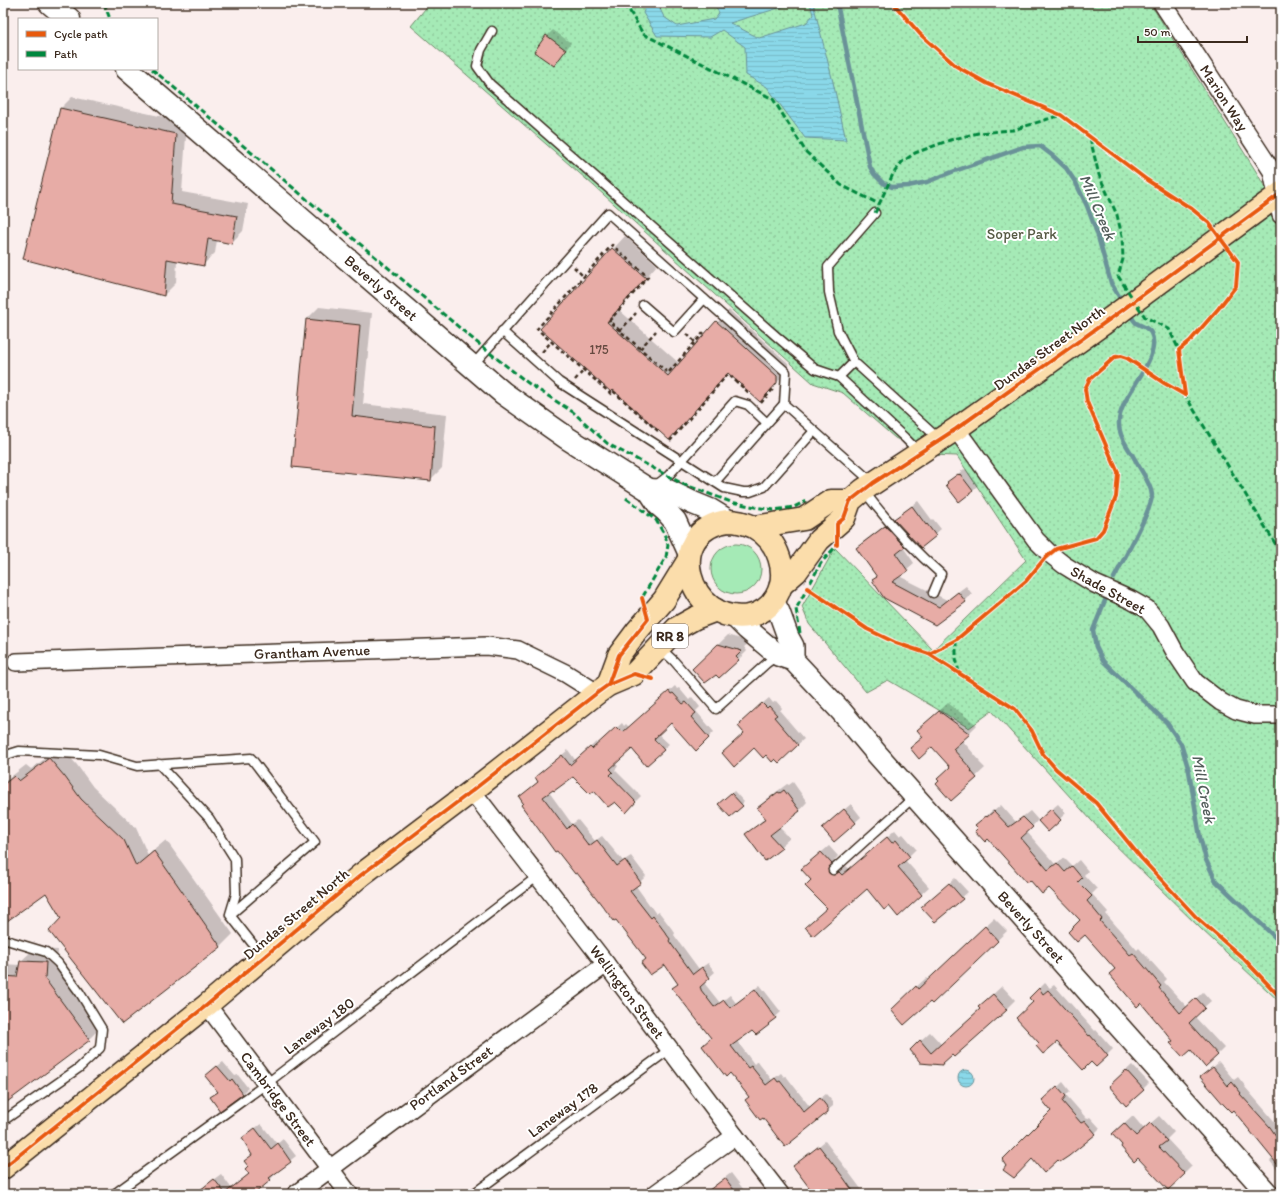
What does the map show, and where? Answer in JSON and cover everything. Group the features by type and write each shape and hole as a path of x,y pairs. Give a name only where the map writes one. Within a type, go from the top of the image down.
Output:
{"main road":[{"path":"50,3 67,18"},
{"name":"Beverly Street","path":"128,70 503,393 567,438 649,490 659,505 675,521 689,557"},
{"name":"Dundas Street North","path":"862,492 948,434 1146,292 1280,201"},
{"name":"Beverly Street","path":"649,490 668,491 710,510 728,521"},
{"path":"755,527 804,519 830,501 862,492"},
{"path":"777,593 782,576 782,566 770,540 755,527 737,521 719,522 703,530 695,540 689,557 689,571 695,589 708,604 725,613 743,617 756,614 767,607 820,540 844,518 862,492"},
{"name":"RR 8","path":"603,689 619,655 664,600 689,557"},
{"name":"Dundas Street North","path":"3,1168 207,1005 361,875 603,689 634,674 677,628 695,618 725,613"}],"street":[{"name":"Marion Way","path":"1162,3 1272,171 1280,201"},
{"name":"Shade Street","path":"948,434 1036,540 1050,554 1064,565 1095,584 1147,609 1161,626 1175,652 1195,682 1221,702 1236,710 1255,715 1281,715"},
{"path":"777,593 779,612 793,646 785,658"},
{"name":"Beverly Street","path":"725,613 785,658 841,712 1268,1194"},
{"name":"Grantham Avenue","path":"16,662 487,646 518,650 603,689"},
{"name":"Wellington Street","path":"472,791 606,964 780,1194"},
{"name":"Portland Street","path":"296,1194 606,964"},
{"name":"Cambridge Street","path":"207,1005 349,1194"},
{"path":"655,1194 735,1136"}],"lane":[{"path":"492,31 481,50 477,66 490,84 776,336 815,369 838,377 920,453"},
{"path":"472,366 608,213 786,372 784,404 715,482"},
{"path":"875,213 828,267 830,292 838,331 854,362 948,434"},
{"path":"643,304 674,332 704,299"},
{"path":"502,332 559,382 724,488 733,491 750,492 764,487 814,430"},
{"path":"838,377 854,362"},
{"path":"649,490 668,476 735,401 748,405 767,422"},
{"path":"784,404 814,430 862,492 919,555 941,574 933,593"},
{"path":"659,647 674,661 716,709 767,663 785,658"},
{"path":"3,756 19,751 99,756 137,766 251,758 315,842 230,914"},
{"path":"160,764 209,818 235,859 236,894 230,914"},
{"path":"833,870 915,796"},
{"name":"Laneway 180","path":"114,1194 266,1084 538,876"},
{"path":"230,914 263,958"},
{"path":"3,940 46,952 58,963 80,993 102,1029 100,1048 79,1068 3,1120"},
{"name":"Laneway 178","path":"473,1194 670,1049"}],"path":[{"path":"664,436 613,391 611,394 537,329 612,245 648,277 609,321 668,373 704,332"},
{"path":"620,330 643,304"},
{"path":"640,349 664,323"},
{"path":"669,441 728,374 750,393"},
{"path":"760,403 774,388"}],"green space":[{"name":"Soper Park","path":"430,3 1150,3 1257,173 1271,198 1281,207 1281,1003 1201,929 1102,832 992,711 969,728 888,680 866,692 809,624 802,607 835,548 933,650 1026,560 957,456 930,455 895,438 843,393 813,383 594,186 411,26"},
{"path":"736,544 746,546 754,551 759,559 761,569 759,579 754,587 746,592 736,594 726,592 718,587 713,579 711,569 713,559 718,551 726,546"}],"water":[{"path":"647,3 660,3 659,7 664,17 677,26 714,19 719,13 715,5 698,5 694,3 795,3 730,23 759,38 806,23 813,15 810,3 813,3 846,140 805,138 767,87 746,75 745,47 722,30 710,37 657,36 643,13"},
{"path":"966,1070 973,1075 974,1078 969,1085 966,1086 959,1081 958,1078 963,1071"}],"building":[{"path":"546,35 566,50 554,66 534,52"},
{"path":"60,108 176,134 171,204 237,216 232,244 208,239 204,266 167,259 164,296 23,259"},
{"path":"612,248 646,278 607,322 668,376 716,321 777,376 777,383 760,402 728,373 669,440 613,390 611,392 540,329"},
{"path":"306,319 360,325 352,416 435,426 431,481 292,467"},
{"path":"960,474 973,491 959,502 946,485 948,483 947,482"},
{"path":"912,506 936,536 921,548 894,519"},
{"path":"885,526 905,547 896,554 908,571 892,582 939,607 958,592 966,602 935,625 884,598 872,580 877,577 856,548"},
{"path":"718,644 742,651 736,657 739,660 719,678 716,675 705,683 692,669"},
{"path":"669,691 671,694 673,693 683,704 686,702 696,713 691,717 709,738 696,751 671,723 654,739 664,750 646,766 632,749 610,769 613,772 610,775 636,802 626,813 615,802 608,807 594,791 590,794 573,777 543,797 567,829 572,824 589,846 597,840 617,866 625,860 641,883 630,891 651,918 653,916 693,974 702,967 710,978 700,987 714,1007 724,1000 730,1008 755,989 776,1018 756,1035 752,1031 731,1046 748,1068 751,1066 766,1085 775,1078 778,1082 780,1081 804,1112 820,1098 828,1108 828,1112 785,1147 763,1118 760,1120 745,1100 749,1097 735,1079 730,1073 726,1077 702,1046 711,1038 672,988 678,984 665,965 650,975 641,963 646,959 577,873 575,874 557,851 555,852 521,805 523,803 519,797 538,782 535,777 562,755 570,765 590,747 592,749 616,727 623,732"},
{"path":"762,703 767,708 769,706 777,715 774,717 798,745 779,763 775,759 772,762 766,755 763,758 754,748 734,767 722,753 744,733 738,726 741,724 740,723"},
{"path":"939,711 970,734 953,749 972,770 971,771 977,778 951,801 936,784 939,781 937,779 950,767 932,747 919,759 910,748 923,737 917,730"},
{"path":"49,758 81,799 124,840 136,866 154,851 221,947 122,1024 49,931 61,918 46,893 3,924 3,785 14,776 19,781"},
{"path":"784,790 800,811 770,835 782,848 765,861 745,834 766,819 757,808 778,792 780,793"},
{"path":"731,793 743,806 730,817 718,804"},
{"path":"844,809 856,823 834,842 822,828"},
{"path":"1051,809 1061,820 1048,832 1038,821"},
{"path":"994,811 1009,827 1023,817 1033,827 1021,838 1048,870 1057,863 1065,872 1072,866 1082,878 1078,882 1092,896 1087,901 1102,919 1100,921 1130,955 1133,953 1161,986 1159,988 1180,1013 1196,998 1205,1008 1189,1023 1218,1055 1205,1067 1191,1050 1183,1057 1170,1043 1173,1041 1141,1003 1137,1007 1109,974 1115,969 1085,935 1077,942 1068,932 1080,920 1049,888 1042,894 1030,880 1027,883 988,839 985,842 975,831 978,828 975,825"},
{"path":"887,837 892,843 896,840 910,857 898,867 922,895 898,917 889,906 884,910 867,889 813,936 805,927 827,908 805,886 811,880 801,869 821,852 832,864 828,869 829,873 834,875 839,872 842,875"},
{"path":"949,883 963,899 935,922 921,907"},
{"path":"985,926 998,941 932,1004 930,1002 904,1025 891,1010 916,986 918,989"},
{"path":"20,961 46,962 45,979 90,1040 3,1105 3,976 17,977"},
{"path":"1039,988 1043,994 1048,990 1108,1056 1096,1067 1091,1062 1083,1070 1057,1042 1043,1054 1036,1046 1039,1043 1016,1018 1033,1002 1029,998"},
{"path":"993,994 1007,1010 954,1057 952,1055 942,1065 920,1063 910,1050 920,1040 931,1053 980,1009 978,1007"},
{"path":"217,1066 230,1081 232,1079 243,1094 220,1111 210,1097 218,1092 205,1076"},
{"path":"1213,1067 1228,1086 1232,1082 1241,1093 1240,1094 1270,1127 1281,1143 1281,1169 1233,1110 1231,1112 1224,1105 1200,1077"},
{"path":"1126,1070 1144,1090 1126,1106 1109,1086"},
{"path":"1057,1086 1066,1096 1062,1101 1081,1123 1085,1121 1096,1134 1069,1156 1060,1162 1058,1160 1044,1173 1032,1159 1014,1178 1003,1170 1006,1166 1002,1160 1051,1111 1042,1100"},
{"path":"1124,1123 1136,1136 1150,1123 1167,1141 1159,1147 1185,1174 1168,1190 1138,1158 1134,1162 1112,1134"},
{"path":"255,1128 271,1149 278,1143 291,1162 269,1178 271,1180 254,1194 195,1194 214,1179 225,1193 249,1174 245,1169 248,1166 244,1161 252,1155 242,1138"},
{"path":"819,1146 855,1194 814,1194 793,1166"},
{"path":"725,1178 737,1194 704,1194"}],"waterway":[{"name":"Mill Creek","path":"837,3 870,167 874,174 883,183 892,187 908,186 927,182 1023,147 1040,146 1066,168 1076,183 1087,206 1097,233 1111,283 1123,303"},
{"name":"Mill Creek","path":"1114,578 1142,524 1151,502 1152,495 1146,479 1123,440 1119,424 1120,413 1146,366 1151,354 1153,343 1150,331 1136,323 1129,313"},
{"name":"Mill Creek","path":"1106,598 1093,630 1096,647 1103,661 1167,723 1181,744 1189,771 1200,837 1206,860 1216,881 1281,943"}],"railway":[{"path":"3,31 7,3"}],"marked path":[{"path":"104,3 110,18"},
{"path":"625,3 643,34 773,99 806,152 841,185 879,204"},
{"path":"153,70 486,350 528,383 573,412 608,444 683,484 731,502 774,510 794,507 806,501"},
{"path":"875,213 893,174 902,162 915,153 950,140 978,133 1013,130 1061,115"},
{"path":"1090,138 1099,175 1117,215 1122,236 1123,259 1118,276 1145,317 1169,329 1179,353"},
{"path":"1184,393 1281,553"},
{"path":"626,498 656,520 668,545 666,557 642,598"},
{"path":"800,633 796,609 821,563 837,545"},
{"path":"956,640 956,658 959,673"}],"cycle path":[{"path":"893,3 920,34 956,66 988,84 1061,115 1147,180 1192,209 1209,223 1238,262 1236,286 1190,341 1179,350 1185,395"},
{"path":"837,545 837,524 844,518 850,501 873,483 956,429 1114,316 1281,193"},
{"path":"929,654 956,640 1026,581 1045,558 1056,549 1096,538 1103,530 1116,497 1118,473 1087,402 1085,389 1090,379 1115,357 1121,356 1127,358 1185,395"},
{"path":"807,588 867,629 896,643 929,654 1015,709 1032,731 1043,754 1056,769 1096,803 1141,858 1197,918 1244,959 1281,998"},
{"path":"608,685 619,655 648,619 642,598"},
{"path":"3,1168 207,1005 361,875 472,791 597,693 608,685 634,674 653,679"}]}
